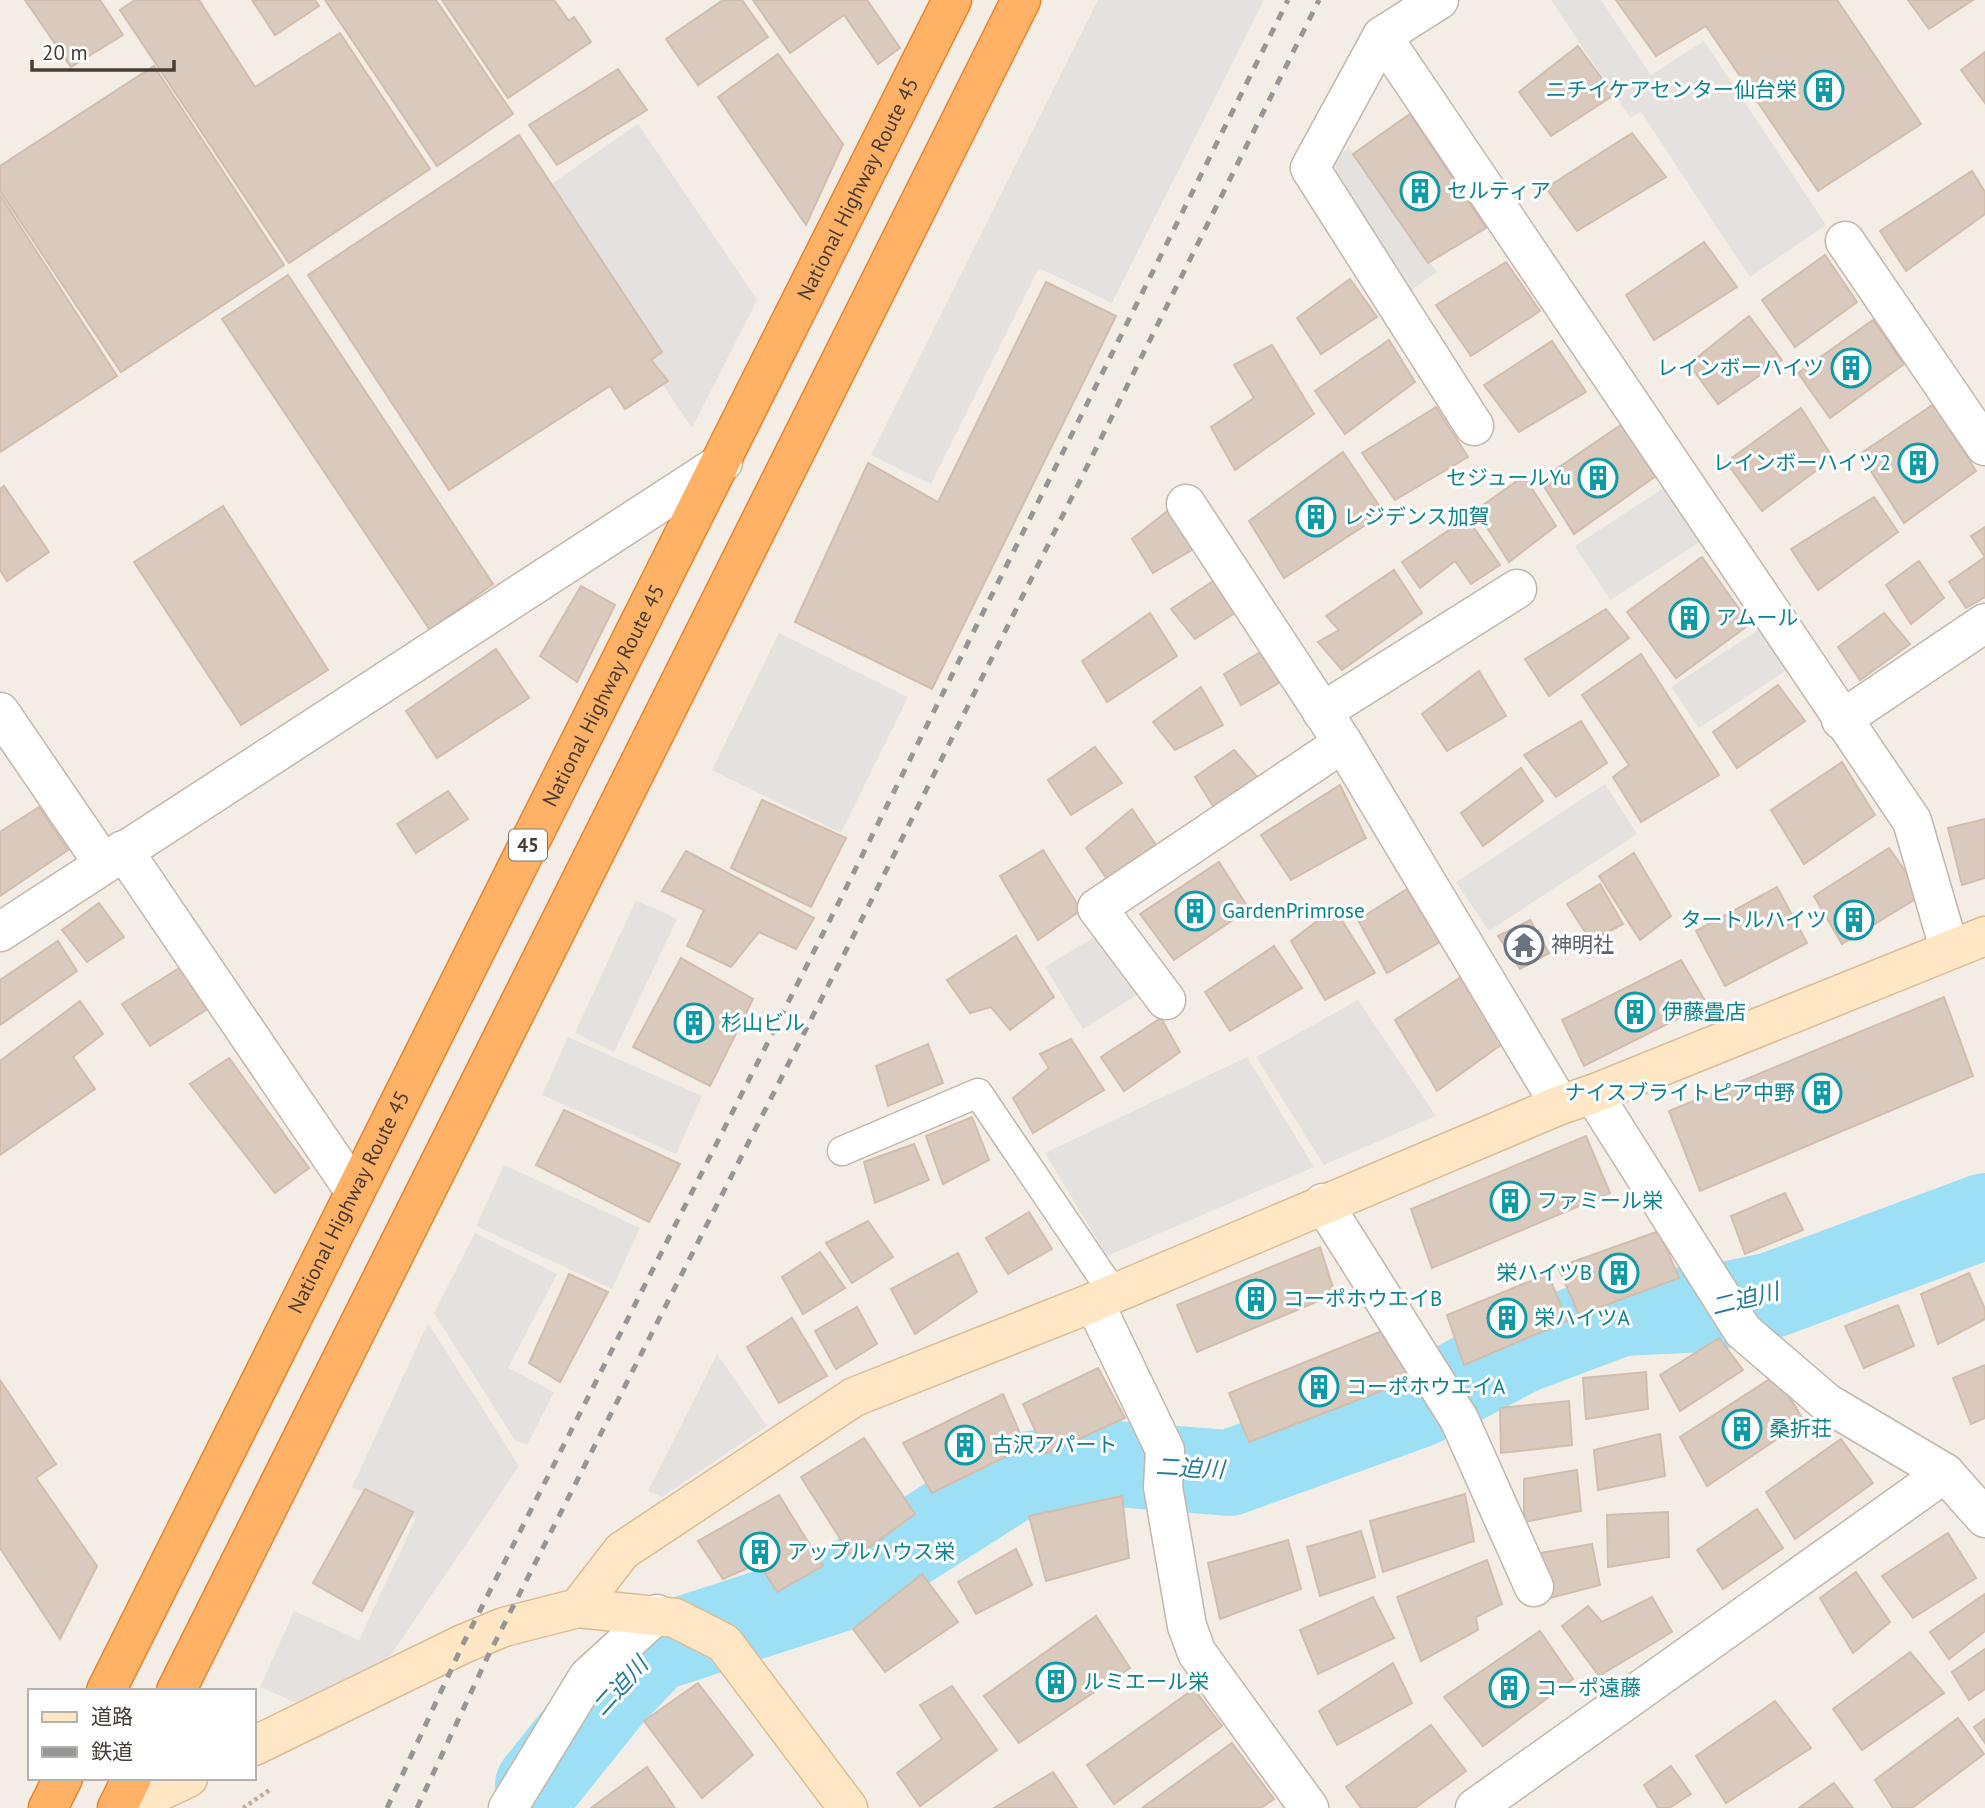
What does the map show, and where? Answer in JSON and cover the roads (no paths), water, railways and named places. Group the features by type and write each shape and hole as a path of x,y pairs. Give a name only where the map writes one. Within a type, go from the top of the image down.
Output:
{"highway":[{"name":"National Highway Route 45","path":"107,1689 353,1189 723,462 953,0"},
{"path":"177,1689 1021,0"},
{"path":"48,1808 62,1780"},
{"path":"117,1808 131,1780"}],"street":[{"path":"1439,0 1382,37 1310,168 1474,426"},
{"path":"1382,37 1841,720 1912,821 1950,948"},
{"path":"1845,241 1985,446"},
{"path":"0,932 113,856 723,462"},
{"path":"1186,504 1576,1100 1718,1292 1743,1331 1827,1403 1945,1472 1985,1518"},
{"path":"1322,712 1517,589"},
{"path":"1841,720 1985,623"},
{"path":"0,712 113,856 353,1189"},
{"path":"1166,1000 1097,908 1343,743"},
{"path":"578,1608 622,1551 854,1397 1104,1298 1324,1203 1985,936"},
{"path":"1324,1203 1459,1419 1534,1587"},
{"path":"1104,1298 1164,1469 1188,1626 1197,1653 1309,1808"},
{"path":"1475,1808 1945,1472"},
{"path":"256,1745 463,1644 504,1627 578,1608 666,1616 724,1643 848,1808"},
{"path":"508,1808 588,1677 666,1616"},
{"path":"124,1808 183,1780"}],"lane":[{"path":"842,1151 978,1093 1104,1298"}],"waterway":[{"name":"二迫川","path":"538,1785 611,1694 654,1649 841,1588 1017,1476 1103,1463 1229,1473 1420,1404 1520,1351 1621,1313 1706,1309 1772,1295 1985,1216"}],"railway":[{"path":"387,1808 463,1644 842,896 1288,0"},
{"path":"417,1808 488,1656 867,909 1319,0"}],"place":[{"name":"ニチイケアセンター仙台栄","path":"1824,90"},
{"name":"セルティア","path":"1420,191"},
{"name":"レインボーハイツ","path":"1851,368"},
{"name":"レインボーハイツ2","path":"1918,463"},
{"name":"セジュールYu","path":"1598,478"},
{"name":"レジデンス加賀","path":"1316,517"},
{"name":"アムール","path":"1689,618"},
{"name":"GardenPrimrose","path":"1195,911"},
{"name":"タートルハイツ","path":"1854,920"},
{"name":"神明社","path":"1524,945"},
{"name":"伊藤畳店","path":"1635,1012"},
{"name":"杉山ビル","path":"694,1023"},
{"name":"ナイスブライトピア中野","path":"1822,1093"},
{"name":"ファミール栄","path":"1510,1201"},
{"name":"栄ハイツB","path":"1619,1273"},
{"name":"コーポホウエイB","path":"1256,1299"},
{"name":"栄ハイツA","path":"1507,1318"},
{"name":"コーポホウエイA","path":"1319,1387"},
{"name":"桑折荘","path":"1742,1429"},
{"name":"古沢アパート","path":"965,1445"},
{"name":"アップルハウス栄","path":"760,1552"},
{"name":"ルミエール栄","path":"1056,1682"},
{"name":"コーポ遠藤","path":"1509,1688"}]}
